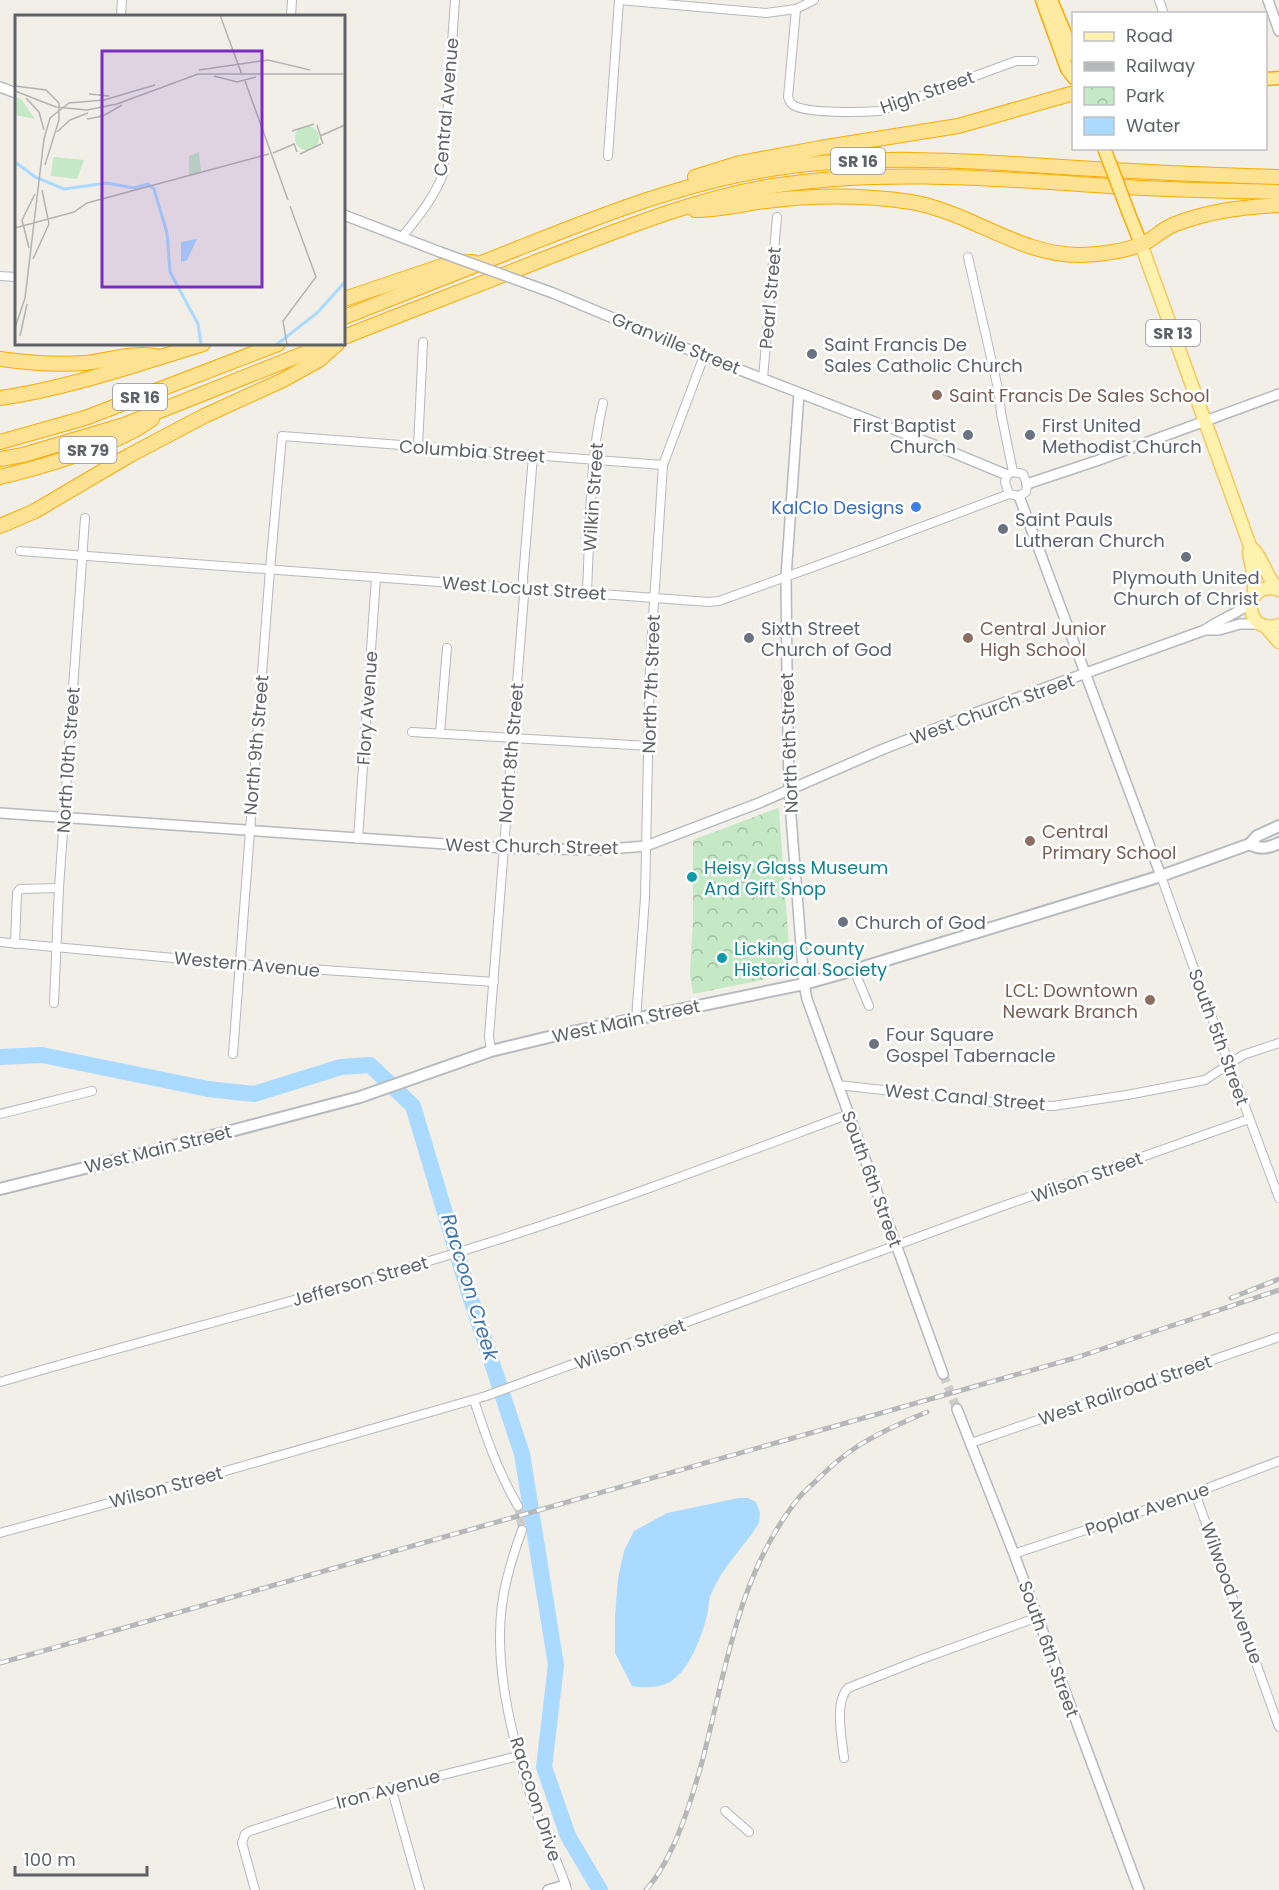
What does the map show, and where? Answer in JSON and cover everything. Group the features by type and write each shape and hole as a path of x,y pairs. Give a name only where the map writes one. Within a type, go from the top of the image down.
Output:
{"highway":[{"path":"1042,0 1067,69 1072,75"},
{"path":"1051,0 1072,51"},
{"path":"644,200 665,186 740,163 958,126 1072,94"},
{"name":"SR 13","path":"1105,150 1142,244"},
{"name":"SR 16","path":"345,317 644,200 723,178 775,168 842,162 973,161 1204,175 1279,177"},
{"name":"SR 16","path":"345,338 596,239 677,210 720,197 769,187 847,178 1001,179 1145,188 1279,192"},
{"path":"677,210 719,210 766,201 806,197 864,197 912,202 957,214 1030,246 1050,252 1081,255 1114,251 1142,244 1170,226 1205,214 1237,207 1279,205"},
{"path":"345,299 450,263 484,262"},
{"path":"0,398 58,386 200,345"},
{"name":"SR 16","path":"0,442 85,418 275,345"},
{"name":"SR 16","path":"0,459 23,455 124,425 325,345"},
{"path":"0,526 35,511 85,480 183,427 319,360 335,345"},
{"path":"0,359 63,364 87,363 142,354 160,357"},
{"name":"SR 79","path":"0,477 56,460 136,431 169,407"}],"main road":[{"name":"SR 13","path":"1142,244 1250,546 1249,554 1254,577 1252,599"},
{"name":"SR 13","path":"1250,546 1258,552 1269,580 1278,589"},
{"path":"1278,589 1264,589 1252,599 1252,615 1279,642"},
{"path":"1263,625 1279,625"},
{"path":"1279,826 1257,837 1250,844 1257,848 1266,848 1279,843"},
{"name":"West Main Street","path":"0,1189 360,1097 491,1051 636,1018 804,984 1161,876 1250,844"}],"street":[{"path":"121,15 122,0"},
{"path":"291,15 292,0"},
{"name":"Central Avenue","path":"402,237 424,211 439,186 443,174 455,0"},
{"path":"608,156 619,0 766,13 796,9 814,0"},
{"path":"1268,0 1279,31"},
{"name":"High Street","path":"796,9 788,97 790,103 796,106 823,111 856,113 880,111 1016,61 1034,62"},
{"path":"0,87 15,93"},
{"name":"Granville Street","path":"345,215 553,293 704,356 1010,474"},
{"name":"Pearl Street","path":"763,378 777,217"},
{"path":"968,257 999,393 1010,474 1005,482 1014,495 1085,674 1161,876"},
{"path":"0,276 15,277"},
{"path":"418,447 423,342"},
{"name":"North 7th Street","path":"636,1018 645,898 650,663 663,465 704,356"},
{"name":"North 6th Street","path":"799,393 786,577 789,790 804,984"},
{"path":"1027,484 1279,394"},
{"name":"Wilkin Street","path":"587,592 594,460 597,426 603,403"},
{"name":"Columbia Street","path":"282,436 663,465"},
{"name":"North 9th Street","path":"233,1054 282,436"},
{"name":"North 8th Street","path":"491,1051 489,1036 533,456"},
{"path":"1010,474 1023,474 1027,484 1026,492 1014,495"},
{"name":"West Locust Street","path":"20,551 709,602 786,577 1014,495"},
{"name":"North 10th Street","path":"54,1003 59,888 85,518"},
{"name":"Flory Avenue","path":"358,839 376,577"},
{"name":"West Church Street","path":"0,813 503,849 597,850 646,846 703,825 959,720 1205,630 1244,609 1252,599"},
{"name":"West Church Street","path":"1205,630 1219,630 1240,624 1263,625"},
{"path":"440,733 447,648"},
{"path":"412,732 649,746"},
{"name":"South 5th Street","path":"1161,876 1279,1198"},
{"path":"15,944 17,893 20,889 59,888"},
{"name":"Western Avenue","path":"0,942 239,964 494,982"},
{"path":"854,970 869,1006"},
{"name":"South 6th Street","path":"804,984 807,999 943,1374"},
{"name":"West Canal Street","path":"838,1085 1043,1106 1127,1095 1205,1080 1243,1055 1279,1043"},
{"path":"0,1114 92,1091"},
{"name":"Jefferson Street","path":"0,1382 430,1261 620,1199 849,1114"},
{"name":"Wilson Street","path":"0,1533 474,1400 1249,1119"},
{"name":"West Railroad Street","path":"971,1443 1279,1337"},
{"path":"474,1400 504,1483 518,1506"},
{"name":"South 6th Street","path":"957,1409 1038,1617 1139,1890"},
{"name":"Poplar Avenue","path":"1014,1554 1195,1493 1279,1461"},
{"name":"Wilwood Avenue","path":"1195,1493 1279,1727"},
{"name":"Raccoon Drive","path":"522,1530 506,1580 501,1625 504,1678 518,1756 566,1888"},
{"path":"844,1758 840,1708 843,1694 848,1688 1038,1617"},
{"name":"Iron Avenue","path":"255,1890 242,1843 245,1834 259,1827 391,1787 518,1756"},
{"path":"391,1787 420,1890"},
{"path":"725,1811 749,1832"},
{"path":"548,1890 566,1888"}],"green space":[{"path":"778,808 791,974 693,994 690,973 693,840"}],"water":[{"path":"748,1498 756,1502 760,1513 759,1523 717,1583 710,1598 702,1633 694,1653 682,1671 668,1683 650,1687 632,1686 615,1653 615,1616 618,1579 624,1551 634,1531 667,1513"}],"waterway":[{"name":"Raccoon Creek","path":"0,1057 42,1055 208,1089 254,1094 341,1067 370,1065 413,1106 469,1293 522,1454 556,1665 544,1767 568,1836 600,1890"}],"tunnel":[{"path":"943,1374 957,1409"},
{"path":"518,1506 522,1530"}],"railway":[{"path":"1231,1298 1279,1279"},
{"path":"0,1663 1075,1358 1279,1290"},
{"path":"646,1890 665,1862 687,1812 702,1762 736,1625 760,1560 777,1529 802,1494 843,1457 875,1436 927,1412"}],"place":[{"name":"Saint Francis De Sales Catholic Church","path":"812,354"},
{"name":"Saint Francis De Sales School","path":"937,395"},
{"name":"First Baptist Church","path":"968,435"},
{"name":"First United Methodist Church","path":"1030,435"},
{"name":"KalClo Designs","path":"916,507"},
{"name":"Saint Pauls Lutheran Church","path":"1003,529"},
{"name":"Plymouth United Church of Christ","path":"1186,557"},
{"name":"Sixth Street Church of God","path":"749,638"},
{"name":"Central Junior High School","path":"968,638"},
{"name":"Central Primary School","path":"1030,841"},
{"name":"Heisy Glass Museum And Gift Shop","path":"692,877"},
{"name":"Church of God","path":"843,922"},
{"name":"Licking County Historical Society","path":"722,958"},
{"name":"LCL: Downtown Newark Branch","path":"1150,1000"},
{"name":"Four Square Gospel Tabernacle","path":"874,1044"}]}
